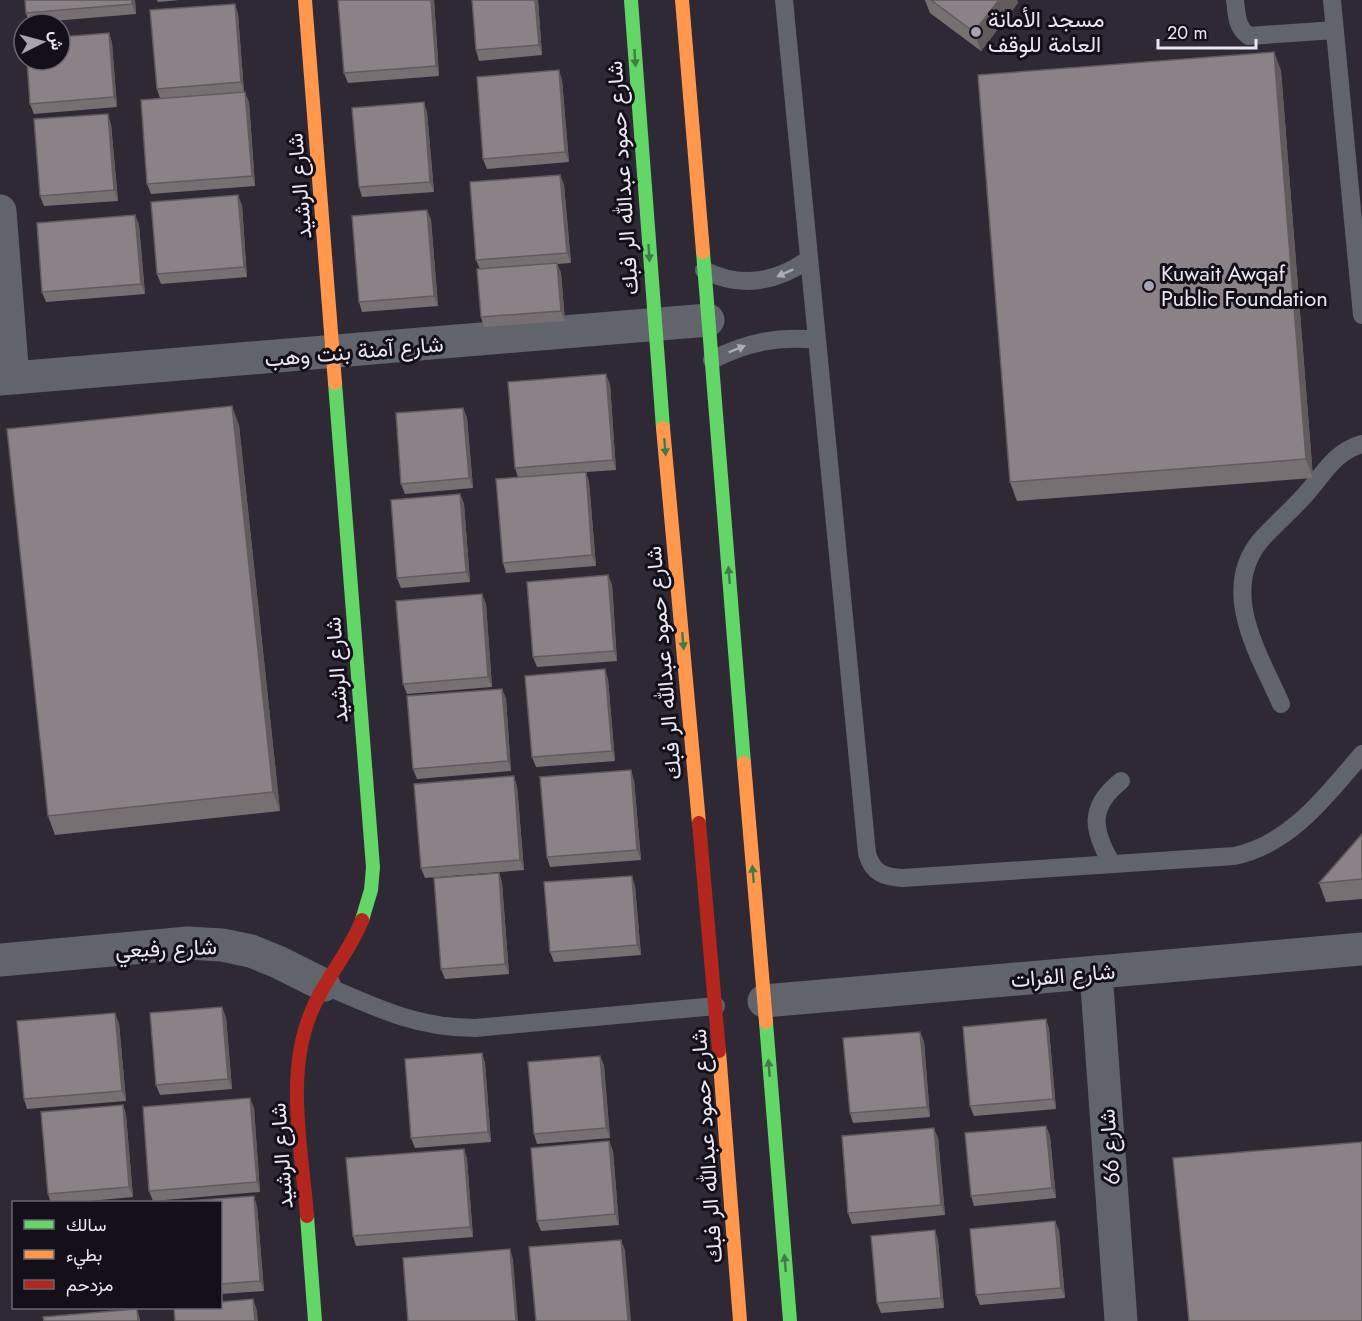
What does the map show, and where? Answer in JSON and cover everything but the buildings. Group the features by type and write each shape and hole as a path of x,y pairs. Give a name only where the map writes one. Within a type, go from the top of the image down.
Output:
{"street":[{"name":"شارع الرشيد","path":"305,0 373,886 369,907 362,924 324,985 307,1025 298,1065 297,1086 315,1321"},
{"name":"شارع حمود عبدالله الر فبك","path":"631,0 654,324 716,1006 740,1321"},
{"path":"682,0 790,1321"},
{"path":"0,211 7,379"},
{"name":"شارع آمنة بنت وهب","path":"7,379 708,320"},
{"name":"شارع رفيعي","path":"0,960 188,943 222,945 278,962 324,985"},
{"name":"شارع الفرات","path":"764,1001 1362,949"},
{"name":"شارع 66","path":"1096,972 1121,1321"}],"lane":[{"path":"784,0 869,862 882,875 903,878 1234,856 1254,852 1303,820 1362,754"},
{"path":"1235,0 1237,21 1242,31 1249,36 1335,30"},
{"path":"1332,0 1362,315"},
{"path":"704,270 736,281 758,281 794,270 809,259"},
{"path":"712,360 762,340 789,337 817,340"},
{"path":"1281,704 1244,615 1241,590 1244,570 1260,541 1305,495 1331,462 1340,453 1362,444"},
{"path":"1112,864 1099,841 1097,816 1104,795 1121,782"},
{"path":"324,985 407,1019 448,1028 475,1028 716,1006"}],"traffic: fast":[{"path":"631,0 663,428"},
{"path":"703,252 744,763"},
{"path":"335,383 373,867 371,890 362,920"},
{"path":"766,1022 790,1321"},
{"path":"307,1216 315,1321"}],"traffic: slow":[{"path":"305,0 335,383"},
{"path":"682,0 703,252"},
{"path":"663,428 699,823"},
{"path":"744,763 766,1022"},
{"path":"719,1051 740,1321"}],"traffic: jam":[{"path":"699,823 719,1051"},
{"path":"307,1216 297,1111 299,1058 304,1032 313,1008 362,920"}],"place":[{"name":"مسجد الأمانة العامة للوقف","path":"976,32"},
{"name":"Kuwait Awqaf Public Foundation","path":"1149,286"}]}
